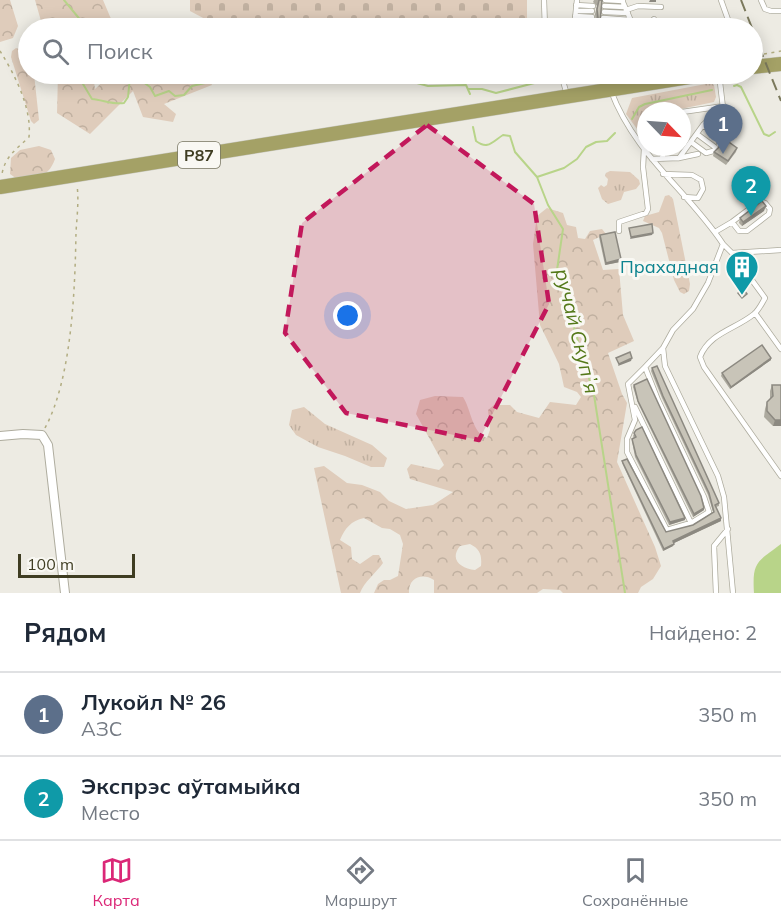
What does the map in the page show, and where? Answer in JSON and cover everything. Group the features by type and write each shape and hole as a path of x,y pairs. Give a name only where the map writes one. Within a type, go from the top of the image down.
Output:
{"main road":[{"path":"763,66 781,64"},
{"name":"Р87","path":"1,187 567,98 632,84"}],"street":[{"path":"0,436 42,435 48,445 65,593"}],"lane":[{"path":"544,0 545,18"},
{"path":"721,0 727,18"},
{"path":"761,0 765,9 781,11"},
{"path":"603,16 623,1 629,18"},
{"path":"603,16 638,6 661,7"},
{"path":"575,15 592,16 575,15"},
{"path":"564,84 567,98"},
{"path":"721,84 724,106 726,133 717,145 706,153 691,142 703,125 724,106"},
{"path":"610,90 619,113 637,139"},
{"path":"691,111 724,106"},
{"path":"703,125 717,145"},
{"path":"697,134 717,145"},
{"path":"652,159 679,158 698,154"},
{"path":"619,231 619,222 646,213 648,209 644,156"},
{"path":"650,156 715,232 765,298 755,313 712,339 700,357 704,367 781,476"},
{"path":"663,174 692,175 701,180 703,189 698,198 684,197"},
{"path":"715,232 760,201 770,209 769,214 747,231 739,231 732,222"},
{"path":"691,523 633,403 628,384 663,348 673,330 693,309 708,283 723,244"},
{"path":"732,253 781,250"},
{"path":"755,313 781,350"},
{"path":"663,348 665,366 718,476 724,497 733,593"},
{"path":"633,403 635,420 627,439 627,452 667,530 691,523 709,512 645,367"},
{"path":"716,593 714,546 728,529"}],"path":[{"path":"0,51 22,94 30,126 29,137 13,150 7,159 2,172 1,187"},
{"path":"763,55 781,51"},
{"path":"42,435 54,412 55,401 63,380 70,328 76,247 77,189 74,176"}],"highlighted area":[{"path":"427,125 534,204 549,304 479,440 346,413 285,333 302,223"}],"green space":[{"path":"0,0 10,0 18,26 13,38 0,42"},
{"path":"35,0 103,0 111,18 40,18"},
{"path":"190,0 527,0 527,18 203,18 190,11"},
{"path":"18,49 18,79 11,57 12,51"},
{"path":"19,84 35,84 39,120 34,124"},
{"path":"58,84 94,84 95,89 100,84 212,85 164,104 176,114 173,122 143,117 133,91 90,134 57,113"},
{"path":"706,84 714,85 716,97 714,102 691,107 691,102 637,102 637,129 626,114 632,98"},
{"path":"39,146 51,150 55,159 45,174 17,179 10,174 11,158 20,150"},
{"path":"610,171 630,172 640,184 636,189 624,192 621,200 608,204 602,199 598,188 601,185 604,187 607,185 608,179 605,176"},
{"path":"669,195 673,199 690,284 689,291 684,294 680,292 674,280 662,233 659,228 643,221 645,216 659,212 665,196"},
{"path":"547,208 563,213 567,225 576,227 578,238 585,239 590,231 602,229 606,234 593,240 603,270 619,269 623,315 634,341 608,353 627,403 617,462 655,547 661,566 653,579 641,587 638,593 563,593 560,590 543,589 537,593 434,593 434,580 421,577 413,580 409,593 374,593 378,584 398,576 403,544 400,535 364,518 349,526 340,540 351,547 352,559 360,564 373,555 379,555 383,563 360,593 341,593 314,468 324,466 347,483 362,485 380,492 389,501 406,509 433,505 453,492 410,479 407,469 411,464 439,470 444,465 416,414 420,400 435,396 463,397 475,426 487,438 490,430 488,410 494,405 510,405 517,412 539,418 550,402 576,405 581,397 577,392 564,387 559,364 540,325 533,244 537,216","holes":["470,544 480,553 481,559 481,566 475,570 461,565 456,559 460,546"]},
{"path":"304,407 325,424 372,445 387,458 384,467 371,467 318,447 296,435 289,425 292,410"}],"shaded area":[{"path":"781,544 781,593 754,593 755,569 761,559"}],"building":[{"path":"599,0 602,0 600,18 598,18"},
{"path":"726,140 737,148 728,161 714,152"},
{"path":"762,201 766,206 743,222 740,218"},
{"path":"652,224 653,233 631,237 629,228"},
{"path":"615,232 621,259 606,263 600,235"},
{"path":"743,289 747,294 742,298 738,293"},
{"path":"762,345 771,358 731,387 722,373"},
{"path":"630,352 632,358 619,364 616,358"},
{"path":"657,366 719,503 715,505 721,518 673,541 674,544 664,549 622,461 627,459 666,532 693,525 714,512 709,493 652,368"},
{"path":"647,379 701,496 704,508 694,514 638,401 634,385"},
{"path":"772,385 781,385 781,420 775,420 767,411 767,402 773,396"},
{"path":"642,427 685,518 670,522 636,455 632,439 636,437 634,433 636,430"}],"waterway":[{"name":"ручай Скупʼя","path":"64,0 79,18"},
{"name":"ручай Скупʼя","path":"83,84 92,99 112,103 124,103 128,97 129,84"},
{"name":"ручай Скупʼя","path":"146,84 155,96 169,91 175,96 184,95 192,86 201,84"},
{"name":"ручай Скупʼя","path":"421,84 428,86 466,85 470,94"},
{"path":"469,89 482,89 496,93 530,84"},
{"path":"734,86 741,87 764,134 769,136 775,132"},
{"path":"632,119 639,107 645,104 712,90"},
{"name":"ручай Скупʼя","path":"473,127 476,141 484,145 490,144 503,135 510,136 515,152 537,177 548,205 563,229 557,270 594,395 625,593"},
{"path":"537,177 564,168 577,159 586,147 596,142 607,141 615,133"}],"railway":[{"path":"741,0 748,18"},
{"path":"763,56 781,101"}],"place":[{"name":"Лукойл № 26","path":"723,154"},
{"name":"Экспрэс аўтамыйка","path":"751,216"},
{"name":"Прахадная","path":"742,296"}]}
